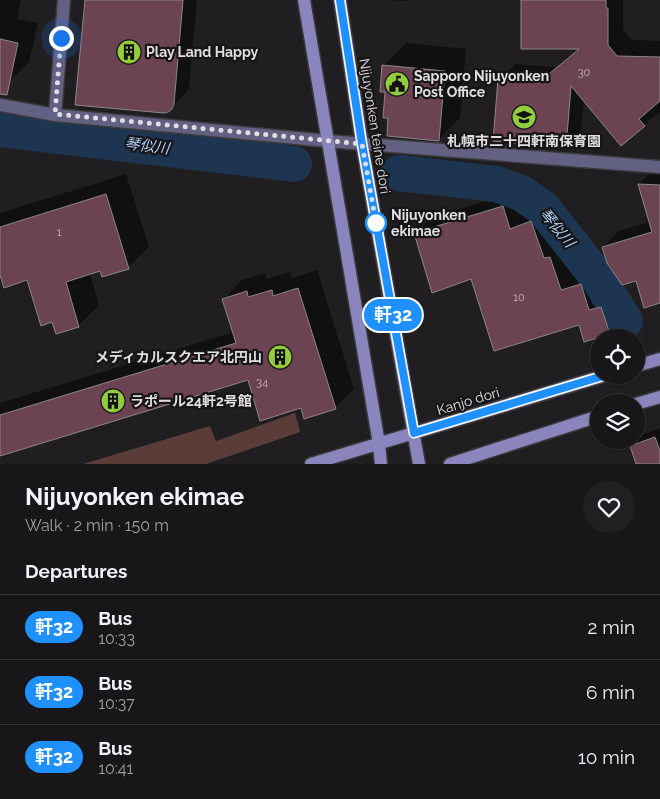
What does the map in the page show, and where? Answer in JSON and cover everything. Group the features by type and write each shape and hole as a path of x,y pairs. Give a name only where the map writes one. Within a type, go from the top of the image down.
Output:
{"street":[{"path":"55,114 64,0"},
{"path":"304,0 381,464"},
{"name":"Nijuyonken teine dori","path":"340,0 362,144 419,464"},
{"path":"0,105 55,114 327,141 660,167"},
{"path":"645,363 660,359"},
{"name":"Kanjo dori","path":"311,464 590,380"},
{"path":"645,401 660,396"},
{"path":"450,464 590,419"}],"shaded area":[{"path":"295,413 300,432 206,464 83,464 210,426 216,441"}],"building":[{"name":"Play Land Happy","path":"85,0 183,0 172,109 164,113 75,105"},
{"path":"521,0 606,0 606,8 608,8 608,45 617,56 660,57 660,101 639,119 645,126 621,146 571,86 566,148 493,141 498,79 538,83 579,49 521,49"},
{"path":"0,39 18,43 7,95 0,94"},
{"path":"382,65 445,71 439,141 387,136 388,118 383,118 385,92 380,92"},
{"path":"638,184 660,185 660,303 644,308 636,281 622,285 607,263 602,247 652,232"},
{"path":"106,194 129,269 102,277 100,271 66,282 79,327 56,334 52,322 41,326 27,280 4,288 0,275 0,227"},
{"path":"503,206 510,229 531,221 544,258 550,257 561,290 581,284 589,310 601,307 608,329 590,329 590,340 584,342 579,325 494,351 471,279 432,293 414,233"},
{"path":"298,288 336,409 304,419 301,408 260,421 248,380 0,456 0,415 236,343 222,299 247,291 248,297 272,290 273,296"},
{"path":"655,437 660,451 660,464 636,464 631,449 645,449 645,441"}],"waterway":[{"name":"琴似川","path":"0,129 294,164"},
{"name":"琴似川","path":"399,173 496,184 521,193 543,208 598,278 625,321"}],"bus line":[{"name":"軒32","path":"340,0 362,144 414,433 590,380"}],"place":[{"name":"Play Land Happy","path":"129,52"},
{"name":"Sapporo Nijuyonken Post Office","path":"397,84"},
{"name":"札幌市二十四軒南保育園","path":"524,117"},
{"name":"Nijuyonken ekimae","path":"376,223"},
{"name":"メディカルスクエア北円山","path":"280,357"},
{"name":"ラポール24軒2号館","path":"113,401"}],"route":[{"path":"61,38 55,114 362,144 376,223"}]}
